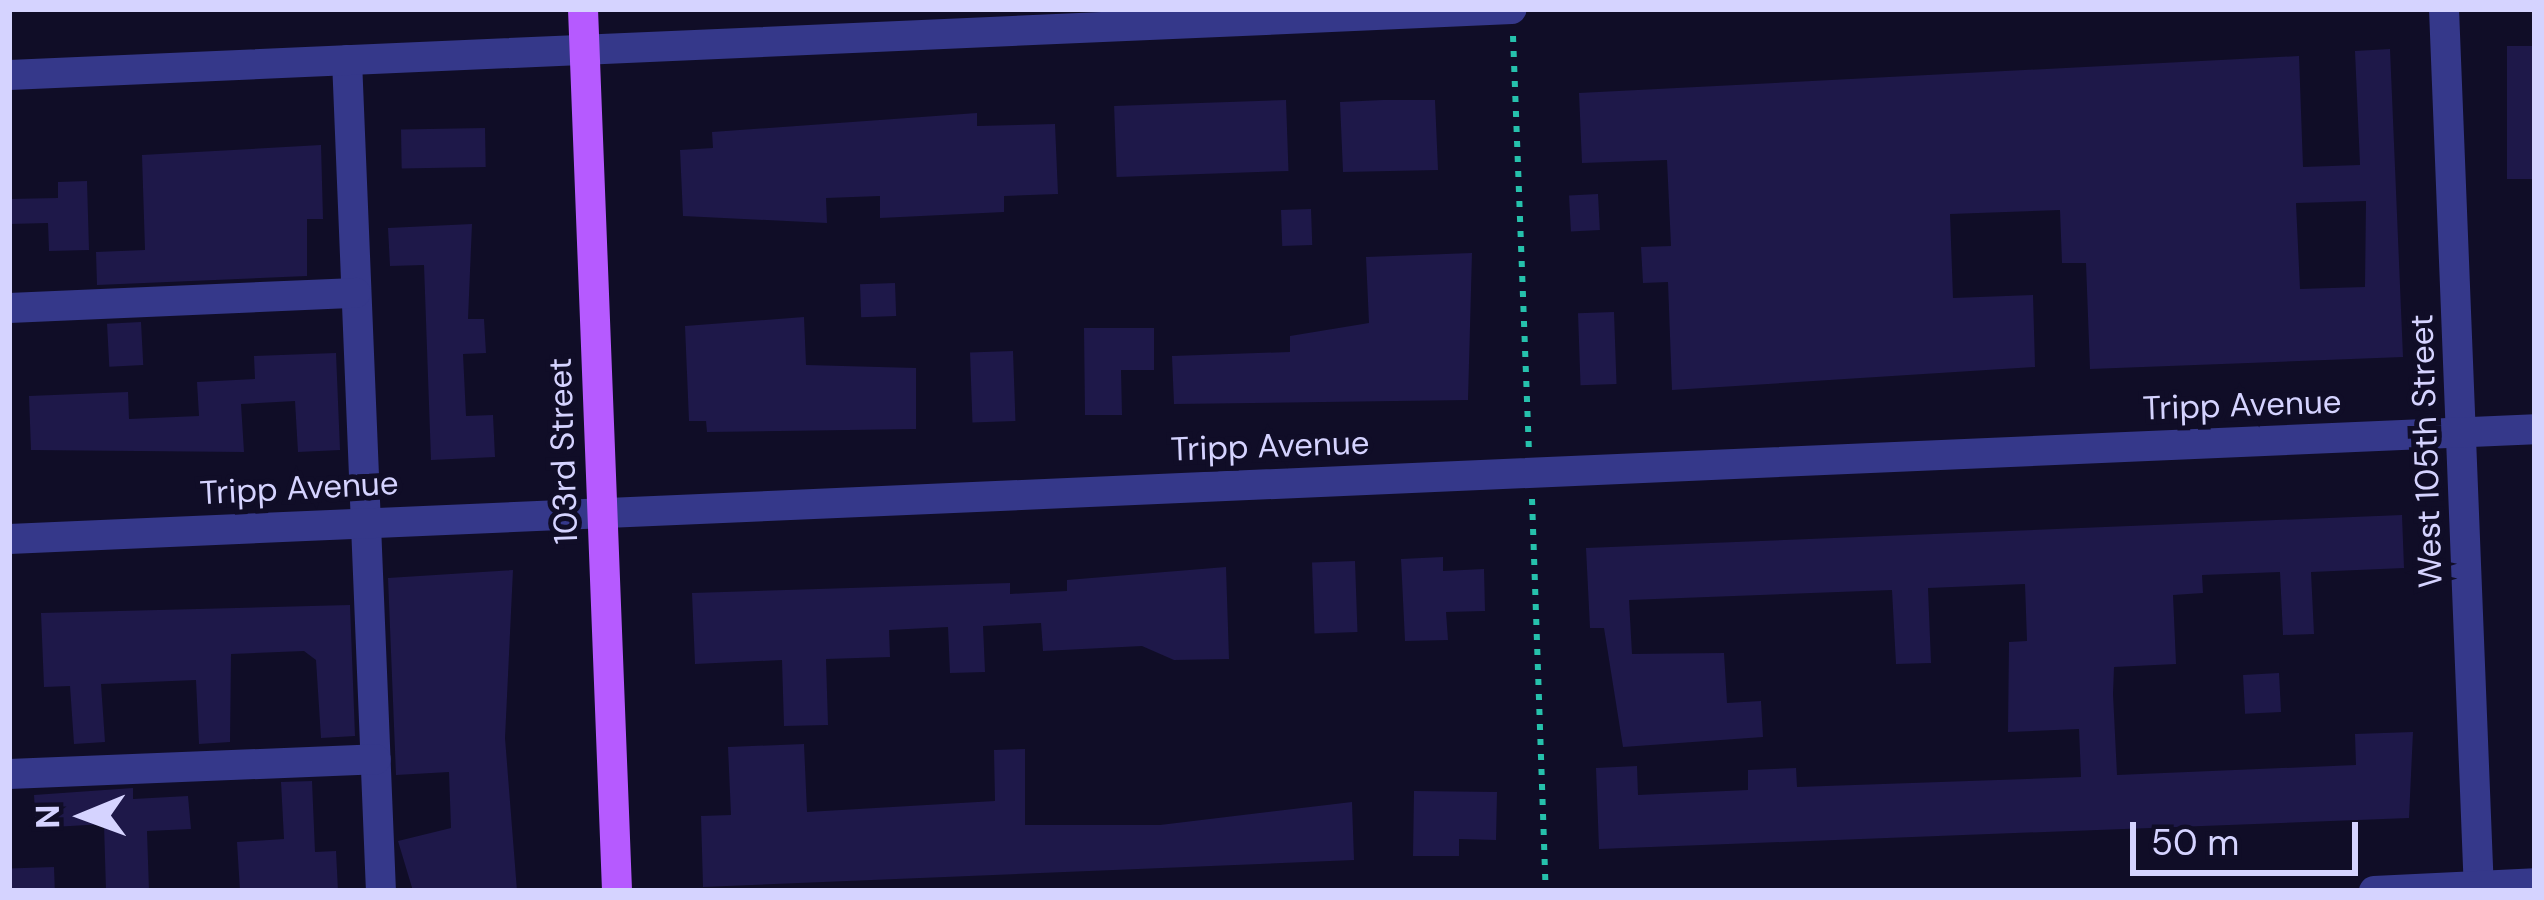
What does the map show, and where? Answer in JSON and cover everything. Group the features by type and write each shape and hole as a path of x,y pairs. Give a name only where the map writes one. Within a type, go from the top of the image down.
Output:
{"main road":[{"name":"103rd Street","path":"583,9 617,891"}],"street":[{"name":"West 105th Street","path":"2444,9 2479,889"},
{"path":"9,75 584,50 1513,23"},
{"path":"346,60 381,891"},
{"path":"9,308 356,293"},
{"name":"Tripp Avenue","path":"9,538 2535,429"},
{"path":"9,774 376,759"},
{"path":"2374,891 2535,884"}],"path":[{"path":"1513,23 1529,451"},
{"path":"1532,495 1546,891"}],"building":[{"path":"2507,46 2535,46 2535,179 2507,179"},
{"path":"2390,49 2403,357 2090,369 2086,263 2062,263 2060,210 1950,214 1953,298 2033,295 2035,367 1672,390 1668,282 1643,283 1641,247 1671,246 1667,160 1582,163 1579,93 2299,56 2303,167 2360,165 2355,51","holes":["2366,201 2365,287 2300,289 2296,203"]},
{"path":"1286,100 1288,171 1117,177 1114,106"},
{"path":"1435,100 1438,170 1343,172 1340,102"},
{"path":"977,113 977,126 1055,124 1058,194 1004,196 1004,212 880,218 880,196 826,198 827,223 683,216 680,150 713,148 712,132"},
{"path":"485,128 486,167 402,168 401,129"},
{"path":"321,145 323,219 307,219 307,276 97,285 96,252 145,250 142,155"},
{"path":"87,181 89,250 49,251 48,223 9,224 9,199 58,198 58,182"},
{"path":"1598,194 1600,230 1571,231 1569,196"},
{"path":"1311,209 1312,245 1282,246 1281,210"},
{"path":"472,224 468,319 484,319 486,353 463,354 466,416 493,415 495,457 431,460 424,265 390,266 388,228"},
{"path":"1472,253 1468,400 1174,404 1172,356 1290,352 1290,336 1369,323 1366,257"},
{"path":"895,283 896,316 861,317 860,284"},
{"path":"1614,312 1617,384 1581,385 1578,313"},
{"path":"804,317 806,365 916,368 916,429 707,432 706,421 689,421 685,326"},
{"path":"141,322 143,365 109,367 107,324"},
{"path":"1084,328 1154,328 1154,370 1121,370 1122,415 1085,415"},
{"path":"1013,351 1015,421 972,422 970,353"},
{"path":"336,353 340,450 298,452 295,401 241,404 244,452 31,450 29,396 128,392 129,419 199,416 197,382 255,379 254,356"},
{"path":"2402,515 2404,568 2311,572 2314,634 2283,635 2280,572 2202,575 2203,593 2173,595 2176,664 2114,667 2113,694 2117,775 2356,765 2355,734 2413,732 2409,818 1599,849 1596,768 1637,766 1638,795 1748,790 1748,770 1796,768 1797,787 2081,777 2079,729 2008,732 2009,642 2027,641 2025,584 1928,588 1931,663 1896,664 1892,590 1629,600 1632,654 1724,653 1727,703 1761,701 1763,737 1623,747 1604,628 1590,628 1586,548"},
{"path":"1443,557 1443,571 1484,569 1485,611 1446,612 1448,640 1405,641 1401,559"},
{"path":"1355,561 1357,632 1315,633 1312,563"},
{"path":"1226,567 1229,659 1174,660 1142,646 1043,651 1041,623 983,626 985,672 950,673 948,627 889,630 890,657 826,659 828,725 784,726 782,660 695,664 692,593 1010,583 1010,594 1067,591 1067,580"},
{"path":"513,570 505,738 517,891 413,891 398,841 451,828 449,772 396,775 388,578"},
{"path":"350,605 355,736 321,738 316,660 304,651 231,654 230,742 199,744 196,680 101,684 105,742 74,744 70,686 44,687 41,613"},
{"path":"2279,673 2281,712 2245,714 2243,675"},
{"path":"804,744 807,812 995,801 994,750 1025,749 1025,825 1160,825 1352,802 1354,860 703,887 701,816 731,815 728,747"},
{"path":"312,781 315,852 336,851 338,891 240,891 237,842 284,839 281,782"},
{"path":"133,788 133,799 188,796 191,829 147,831 149,891 106,891 104,824 36,828 34,795"},
{"path":"1414,791 1497,792 1496,840 1459,839 1459,856 1413,856"},
{"path":"54,867 55,891 10,891 9,869"}]}
